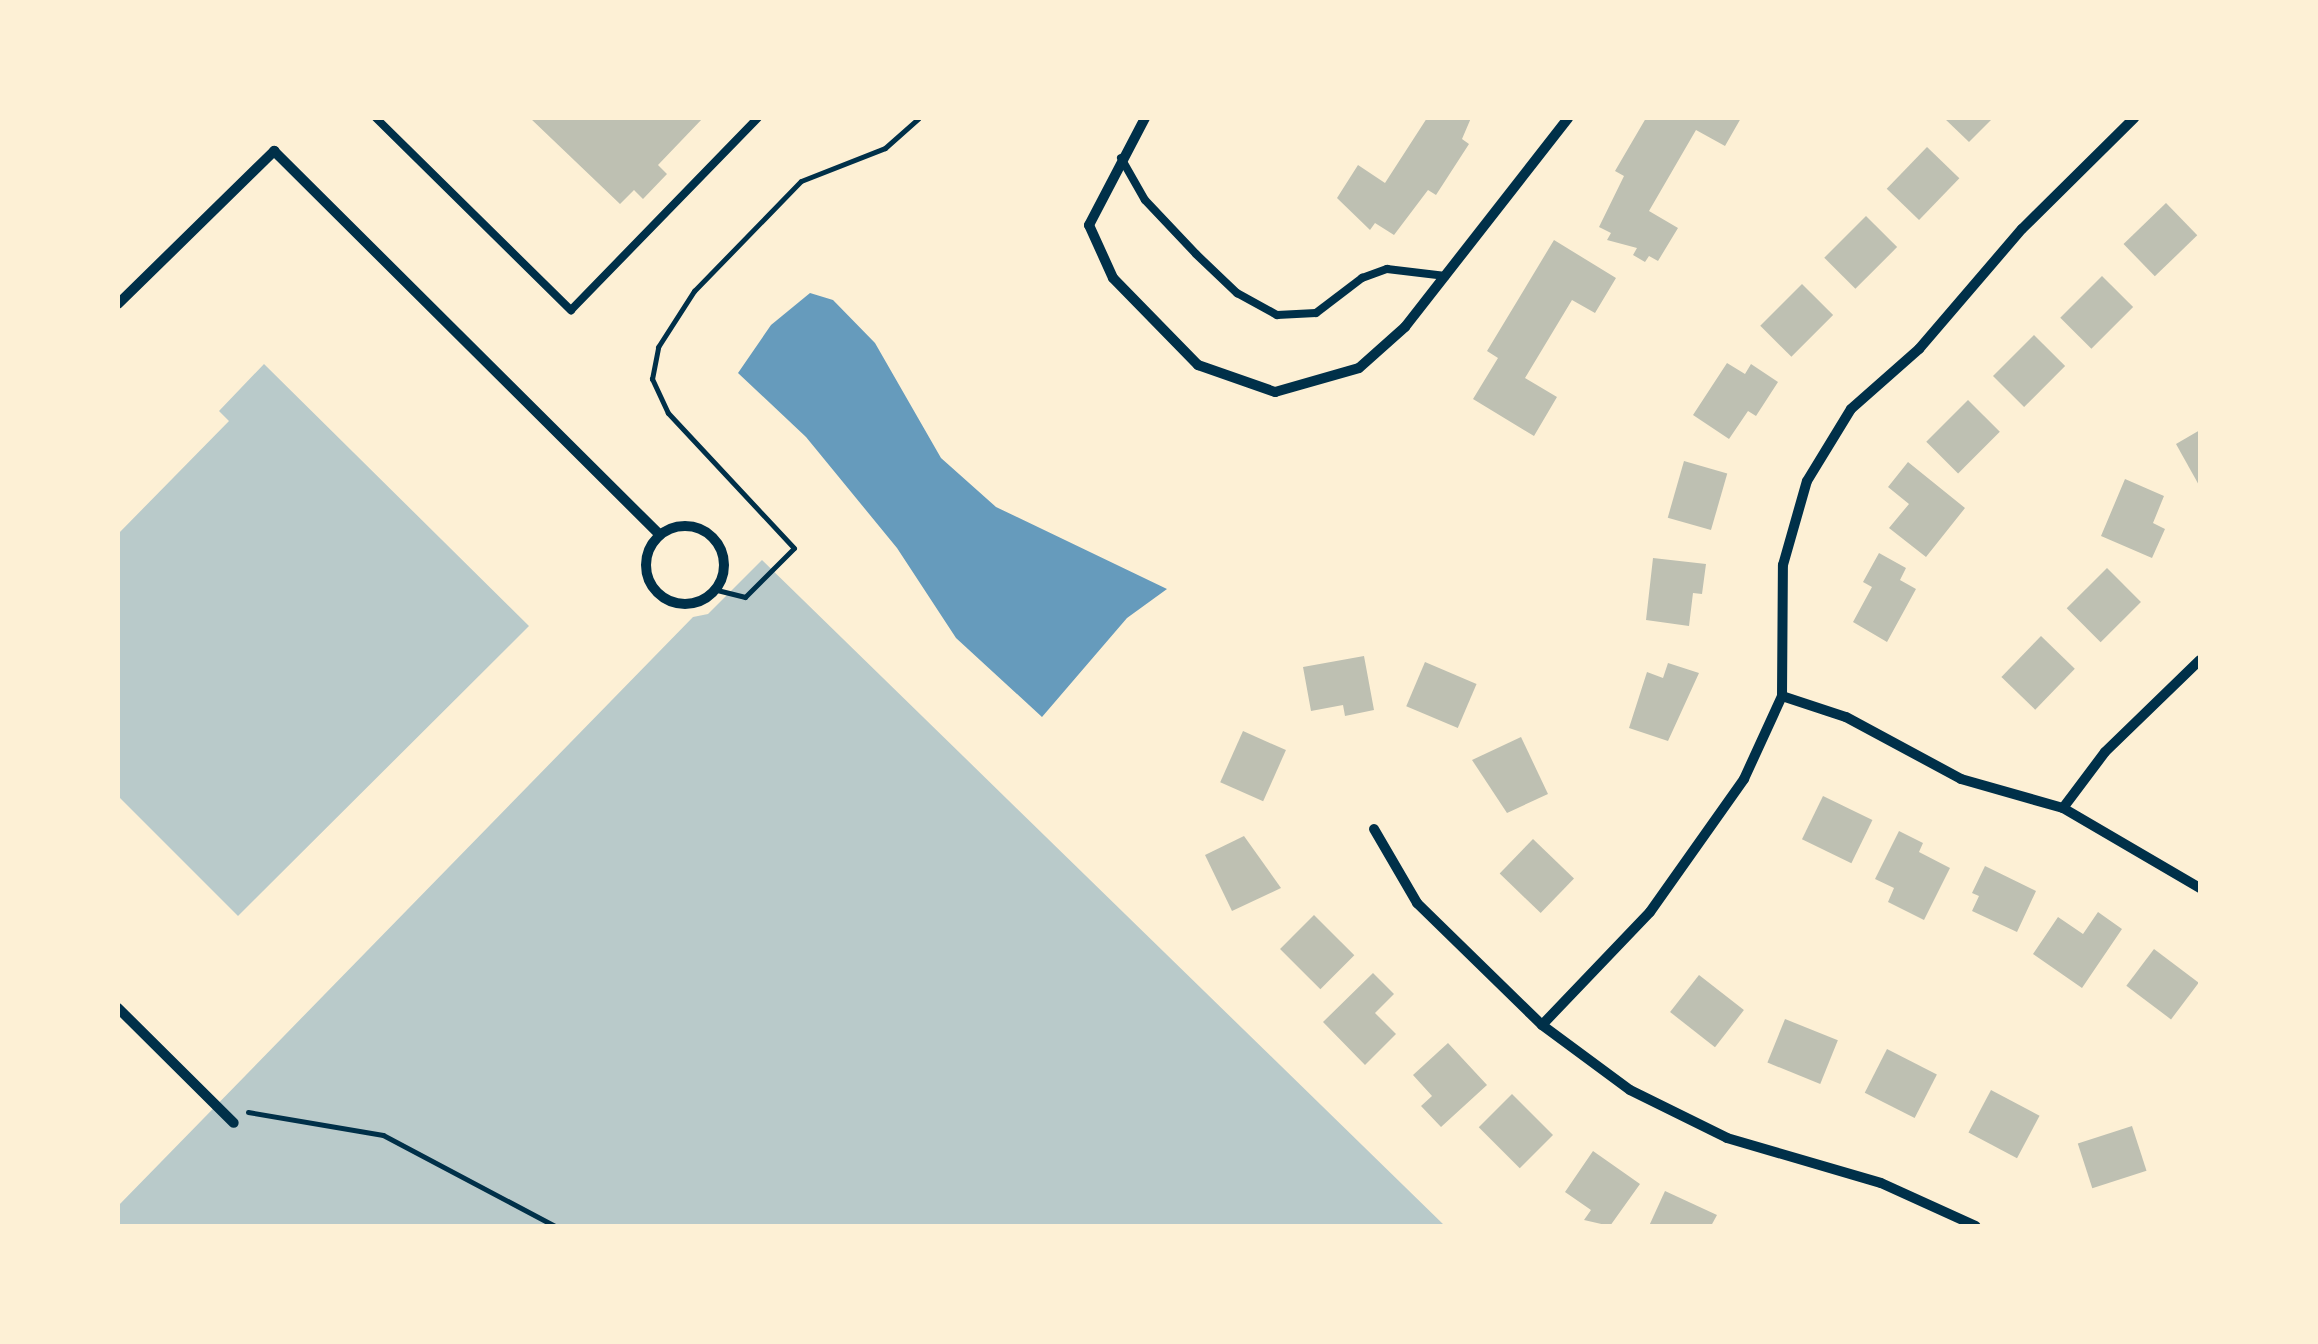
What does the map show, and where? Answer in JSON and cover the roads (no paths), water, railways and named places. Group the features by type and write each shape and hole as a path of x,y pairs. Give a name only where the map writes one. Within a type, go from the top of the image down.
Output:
{"street":[{"path":"1145,118 1089,224 1113,278 1198,365 1275,392 1359,368 1405,327 1568,118"},
{"path":"1542,1025 1650,912 1744,779 1782,696 1783,565 1816,466 1851,409 1919,349 2022,229 2134,118"},
{"path":"118,304 274,150 660,534"},
{"path":"674,527 706,532 725,559 716,590 683,605 665,600 646,569 660,534 674,527"},
{"path":"2062,808 2105,752 2200,660"},
{"path":"1782,696 1846,718 1961,779 2062,808 2200,888"},
{"path":"1374,829 1416,903 1542,1025 1630,1090 1727,1138 1880,1183 1976,1226"},
{"path":"118,1008 234,1123"}],"lane":[{"path":"376,118 570,310 758,118"},
{"path":"1121,158 1145,200 1196,254 1237,293 1277,315 1316,313 1362,278 1387,269 1446,276"}],"water":[{"path":"810,293 833,300 875,343 941,458 996,507 1167,589 1127,618 1042,717 956,638 897,548 806,437 738,373 771,325"}]}
